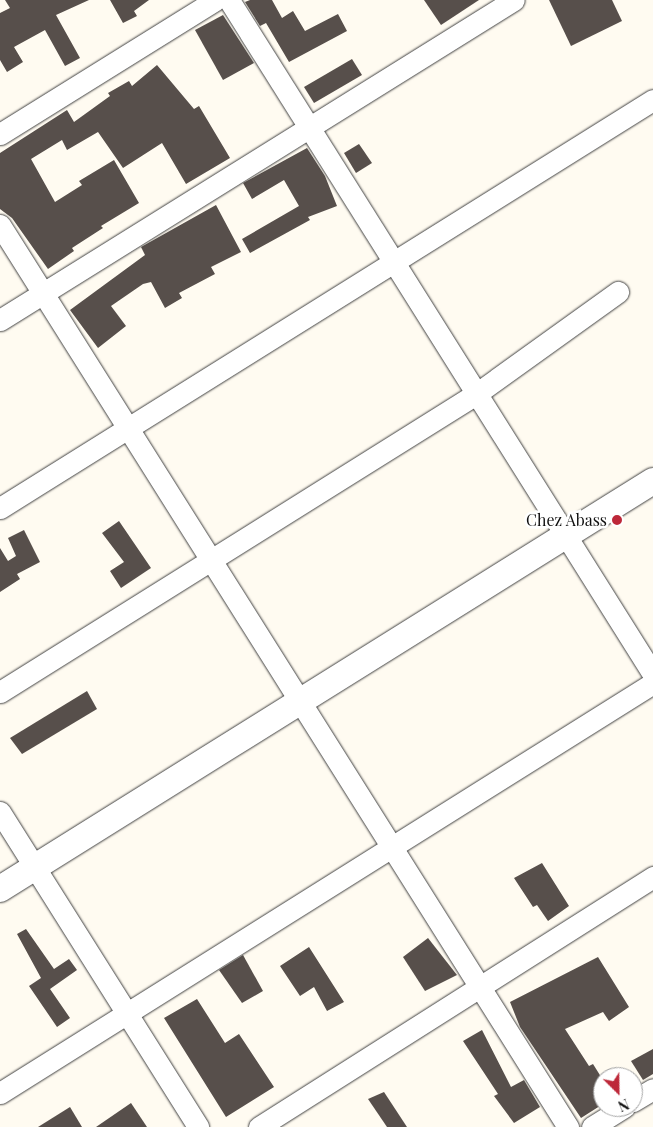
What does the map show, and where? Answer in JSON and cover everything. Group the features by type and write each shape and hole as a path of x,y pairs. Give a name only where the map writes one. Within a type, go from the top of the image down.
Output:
{"street":[{"path":"0,134 215,0"},
{"path":"229,0 653,674"},
{"path":"0,320 514,0"},
{"path":"0,508 653,100"},
{"path":"0,225 568,1127"},
{"path":"0,692 476,394 618,292"},
{"path":"0,889 653,480"},
{"path":"0,1093 653,684"},
{"path":"0,812 198,1127"},
{"path":"259,1127 653,877"},
{"path":"592,1127 608,1117"}],"building":[{"path":"5,0 89,0 56,15 80,58 65,66 45,30 14,47 23,62 7,72 0,60 0,13 10,8"},
{"path":"110,0 149,0 134,11 137,16 123,23"},
{"path":"250,0 272,0 282,18 293,11 305,31 338,14 347,31 289,62 266,23 260,26 245,2"},
{"path":"424,0 479,0 441,25"},
{"path":"549,0 612,0 622,21 571,46"},
{"path":"223,15 254,63 223,80 195,30"},
{"path":"352,59 362,75 314,103 304,87"},
{"path":"157,65 194,109 199,106 230,158 186,184 162,143 123,168 98,132 67,150 62,140 31,159 55,202 82,185 79,181 114,160 139,203 101,226 103,228 72,248 74,251 48,269 12,218 0,209 0,153 67,110 74,122 110,96 108,93 129,81 132,86"},
{"path":"359,144 372,163 356,173 344,153"},
{"path":"307,148 325,176 337,206 308,217 310,220 250,253 242,239 299,206 284,180 252,199 243,183"},
{"path":"216,205 241,252 211,267 215,274 179,293 182,298 165,308 151,282 143,284 111,306 126,326 98,348 70,310 145,255 141,247"},
{"path":"119,521 151,568 121,588 110,571 124,562 102,533"},
{"path":"24,530 40,562 17,574 20,579 0,592 0,548 8,561 16,556 8,538"},
{"path":"87,691 97,709 22,754 10,738"},
{"path":"542,863 569,906 548,921 537,905 533,907 514,878"},
{"path":"26,929 54,969 69,959 77,970 50,989 70,1018 57,1027 29,986 41,978 17,934"},
{"path":"428,938 457,975 425,991 403,957"},
{"path":"309,947 344,1002 327,1011 314,987 300,996 280,966"},
{"path":"243,955 263,991 242,1003 219,970"},
{"path":"598,957 629,1007 609,1021 603,1012 565,1029 589,1066 593,1064 595,1067 593,1067 593,1110 581,1118 520,1027 510,1002"},
{"path":"197,999 225,1043 239,1034 274,1087 226,1117 164,1018"},
{"path":"482,1030 511,1087 524,1080 540,1107 514,1123 494,1096 498,1094 463,1041"},
{"path":"653,1049 653,1074 643,1080 643,1067 635,1067 631,1061"},
{"path":"384,1092 407,1127 387,1127 368,1099"},
{"path":"131,1103 147,1127 96,1127"},
{"path":"70,1107 82,1127 38,1127"}],"place":[{"name":"Chez Abass","path":"617,520"}]}
